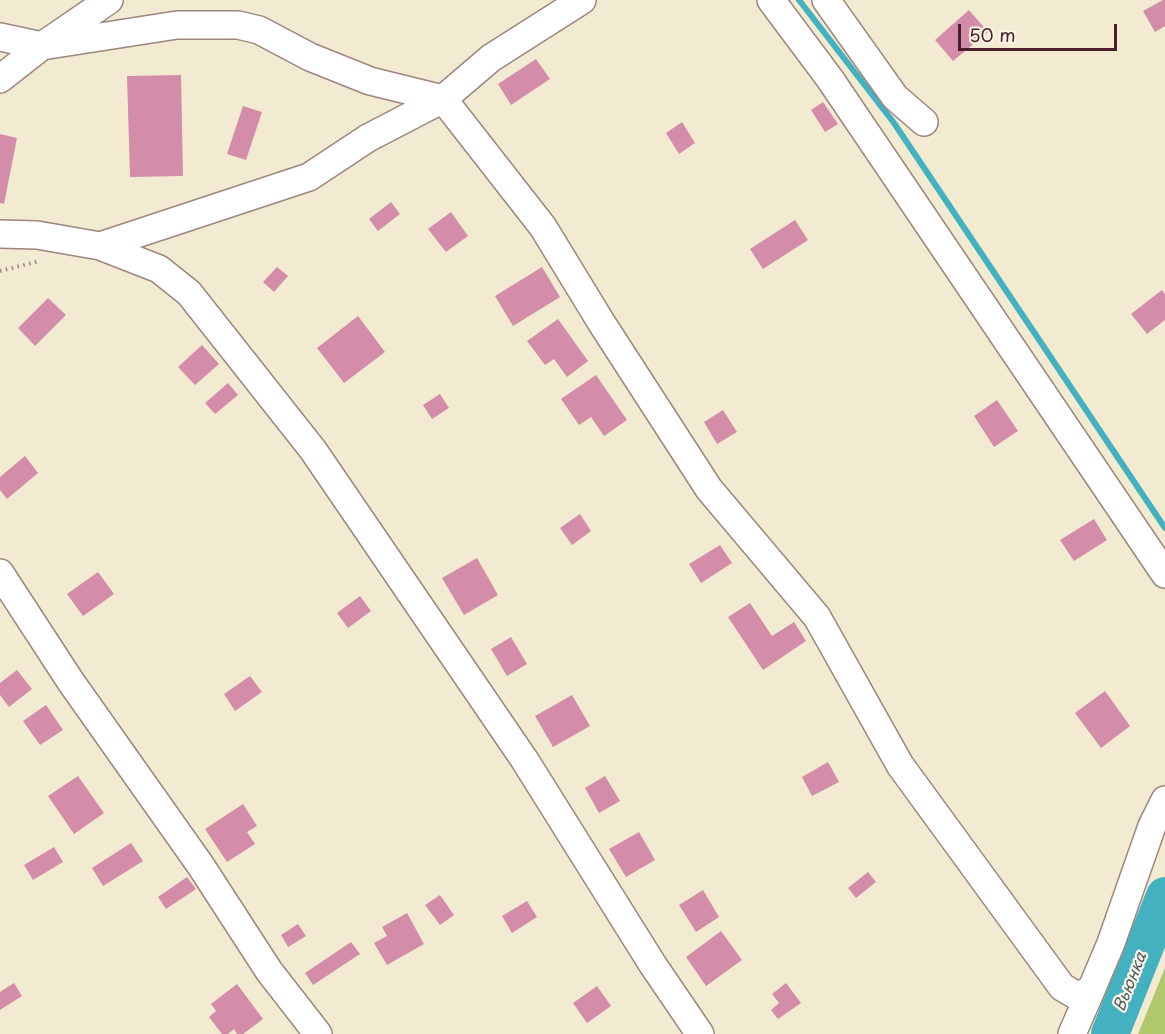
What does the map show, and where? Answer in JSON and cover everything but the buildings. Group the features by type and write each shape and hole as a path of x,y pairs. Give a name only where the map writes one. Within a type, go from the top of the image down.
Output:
{"street":[{"path":"0,79 42,46 109,0"},
{"path":"100,246 309,177 368,138 443,99 491,58 582,0"},
{"path":"771,0 831,79 1165,574"},
{"path":"826,0 896,97 924,122"},
{"path":"0,37 42,46 177,25 238,25 259,30 310,57 370,81 443,99 543,227 601,322 710,489 817,617 900,765 942,823 1062,987 1079,997 1092,988"},
{"path":"0,234 37,235 100,246 159,269 189,293 313,450 524,759 653,965 700,1034"},
{"path":"0,573 71,682 201,866 269,971 318,1034"},
{"path":"1072,1034 1111,943 1152,826 1165,800"}],"green space":[{"path":"1165,968 1165,1034 1138,1034"}],"waterway":[{"path":"799,0 894,123 1165,528"},
{"name":"Вьюнка","path":"1110,1034 1165,896"}]}
